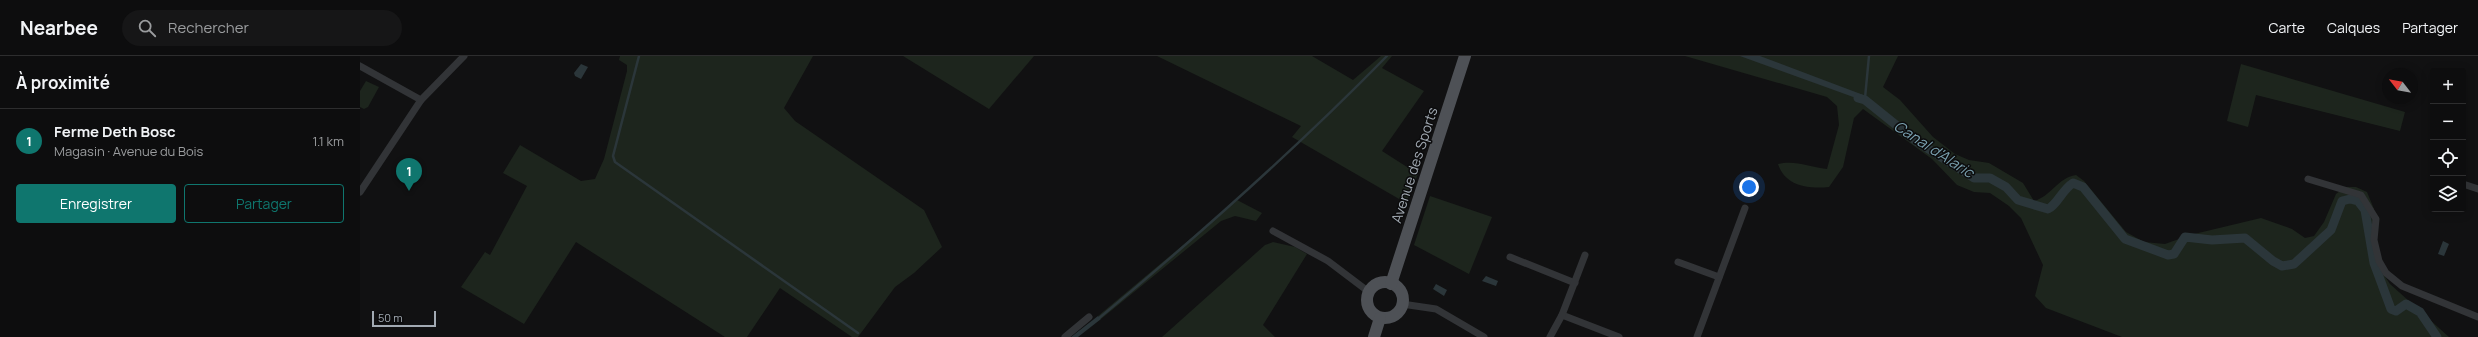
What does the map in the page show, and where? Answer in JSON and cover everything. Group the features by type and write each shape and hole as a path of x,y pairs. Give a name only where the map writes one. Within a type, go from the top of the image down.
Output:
{"main road":[{"name":"Avenue des Sports","path":"1391,284 1465,56"},
{"path":"1381,283 1391,284 1401,294 1402,304 1396,314 1390,317 1380,318 1368,308 1367,297 1369,292 1381,283"},
{"path":"1374,337 1380,318"}],"street":[{"path":"360,192 421,100 464,56"},
{"path":"360,66 421,100"},
{"path":"2308,179 2361,195 2376,219 2374,240 2379,261 2386,273 2402,286 2478,317"},
{"path":"2466,185 2478,189"},
{"path":"1696,337 1745,208"},
{"path":"1273,231 1328,261 1369,292"},
{"path":"1550,337 1562,315 1585,254"},
{"path":"1510,257 1575,283"},
{"path":"1678,262 1719,277"},
{"path":"1402,304 1436,309 1484,337"},
{"path":"1562,315 1619,337"},
{"path":"1065,337 1089,317"}],"shaded area":[{"path":"620,56 813,56 784,108 795,121 924,210 942,247 914,273 895,287 858,337 852,337 780,288 747,337 725,337 576,242 524,324 461,287 485,252 490,255 527,186 503,173 520,145 581,181 595,179 604,159 627,71 627,65 619,60"},
{"path":"903,56 1034,56 989,109"},
{"path":"1157,56 1312,56 1353,80 1381,56 1392,56 1382,68 1424,91 1382,151 1418,174 1406,203 1292,137 1301,126"},
{"path":"1685,56 1898,56 1883,87 1900,100 1933,137 1955,154 1969,160 1989,163 2023,183 2034,201 2040,199 2059,183 2076,175 2084,181 2126,232 2144,242 2165,244 2190,235 2261,218 2292,229 2305,238 2314,236 2324,222 2336,194 2345,187 2356,187 2367,192 2374,209 2373,253 2380,269 2390,284 2449,337 2122,337 2046,308 2035,296 2043,265 2021,218 2009,206 1990,193 1974,192 1957,185 1932,159 1863,109 1854,118 1843,167 1829,187 1813,187 1798,184 1786,177 1778,164 1796,163 1827,169 1839,125 1837,106 1827,97"},
{"path":"1740,56 1760,56 1866,96 1869,102 1865,105 1856,98"},
{"path":"581,64 588,67 581,79 575,76 574,73"},
{"path":"2241,64 2405,112 2400,131 2256,95 2248,127 2227,121"},
{"path":"366,81 379,87 368,107 364,109 360,107 360,91"},
{"path":"1430,196 1492,217 1469,274 1414,245"},
{"path":"1237,200 1262,213 1256,221 1235,216 1221,221 1101,319 1098,316"},
{"path":"2443,241 2449,244 2444,256 2438,254"},
{"path":"1273,242 1295,247 1307,254 1263,325 1275,337 1162,337 1265,245"},
{"path":"1486,276 1498,281 1496,286 1482,281"},
{"path":"1436,284 1447,290 1444,296 1433,289"},
{"path":"1098,316 1101,319 1078,337 1071,337"}],"waterway":[{"path":"639,56 613,156 615,162 858,333"},
{"path":"1098,319 1173,256 1246,191 1318,125 1387,56"},
{"path":"1865,98 1869,56"},
{"name":"Canal d'Alaric","path":"1858,98 1865,100 1916,141 1974,178 1990,178 2006,187 2018,200 2048,209 2073,183 2083,187 2125,239 2168,255 2174,254 2185,237 2212,240 2245,238 2273,261 2282,266 2294,264 2331,230 2342,201 2350,199 2358,201 2365,210 2374,263 2391,309 2396,311 2406,304 2420,312 2437,337"}],"place":[{"name":"Ferme Deth Bosc","path":"409,191"}]}
